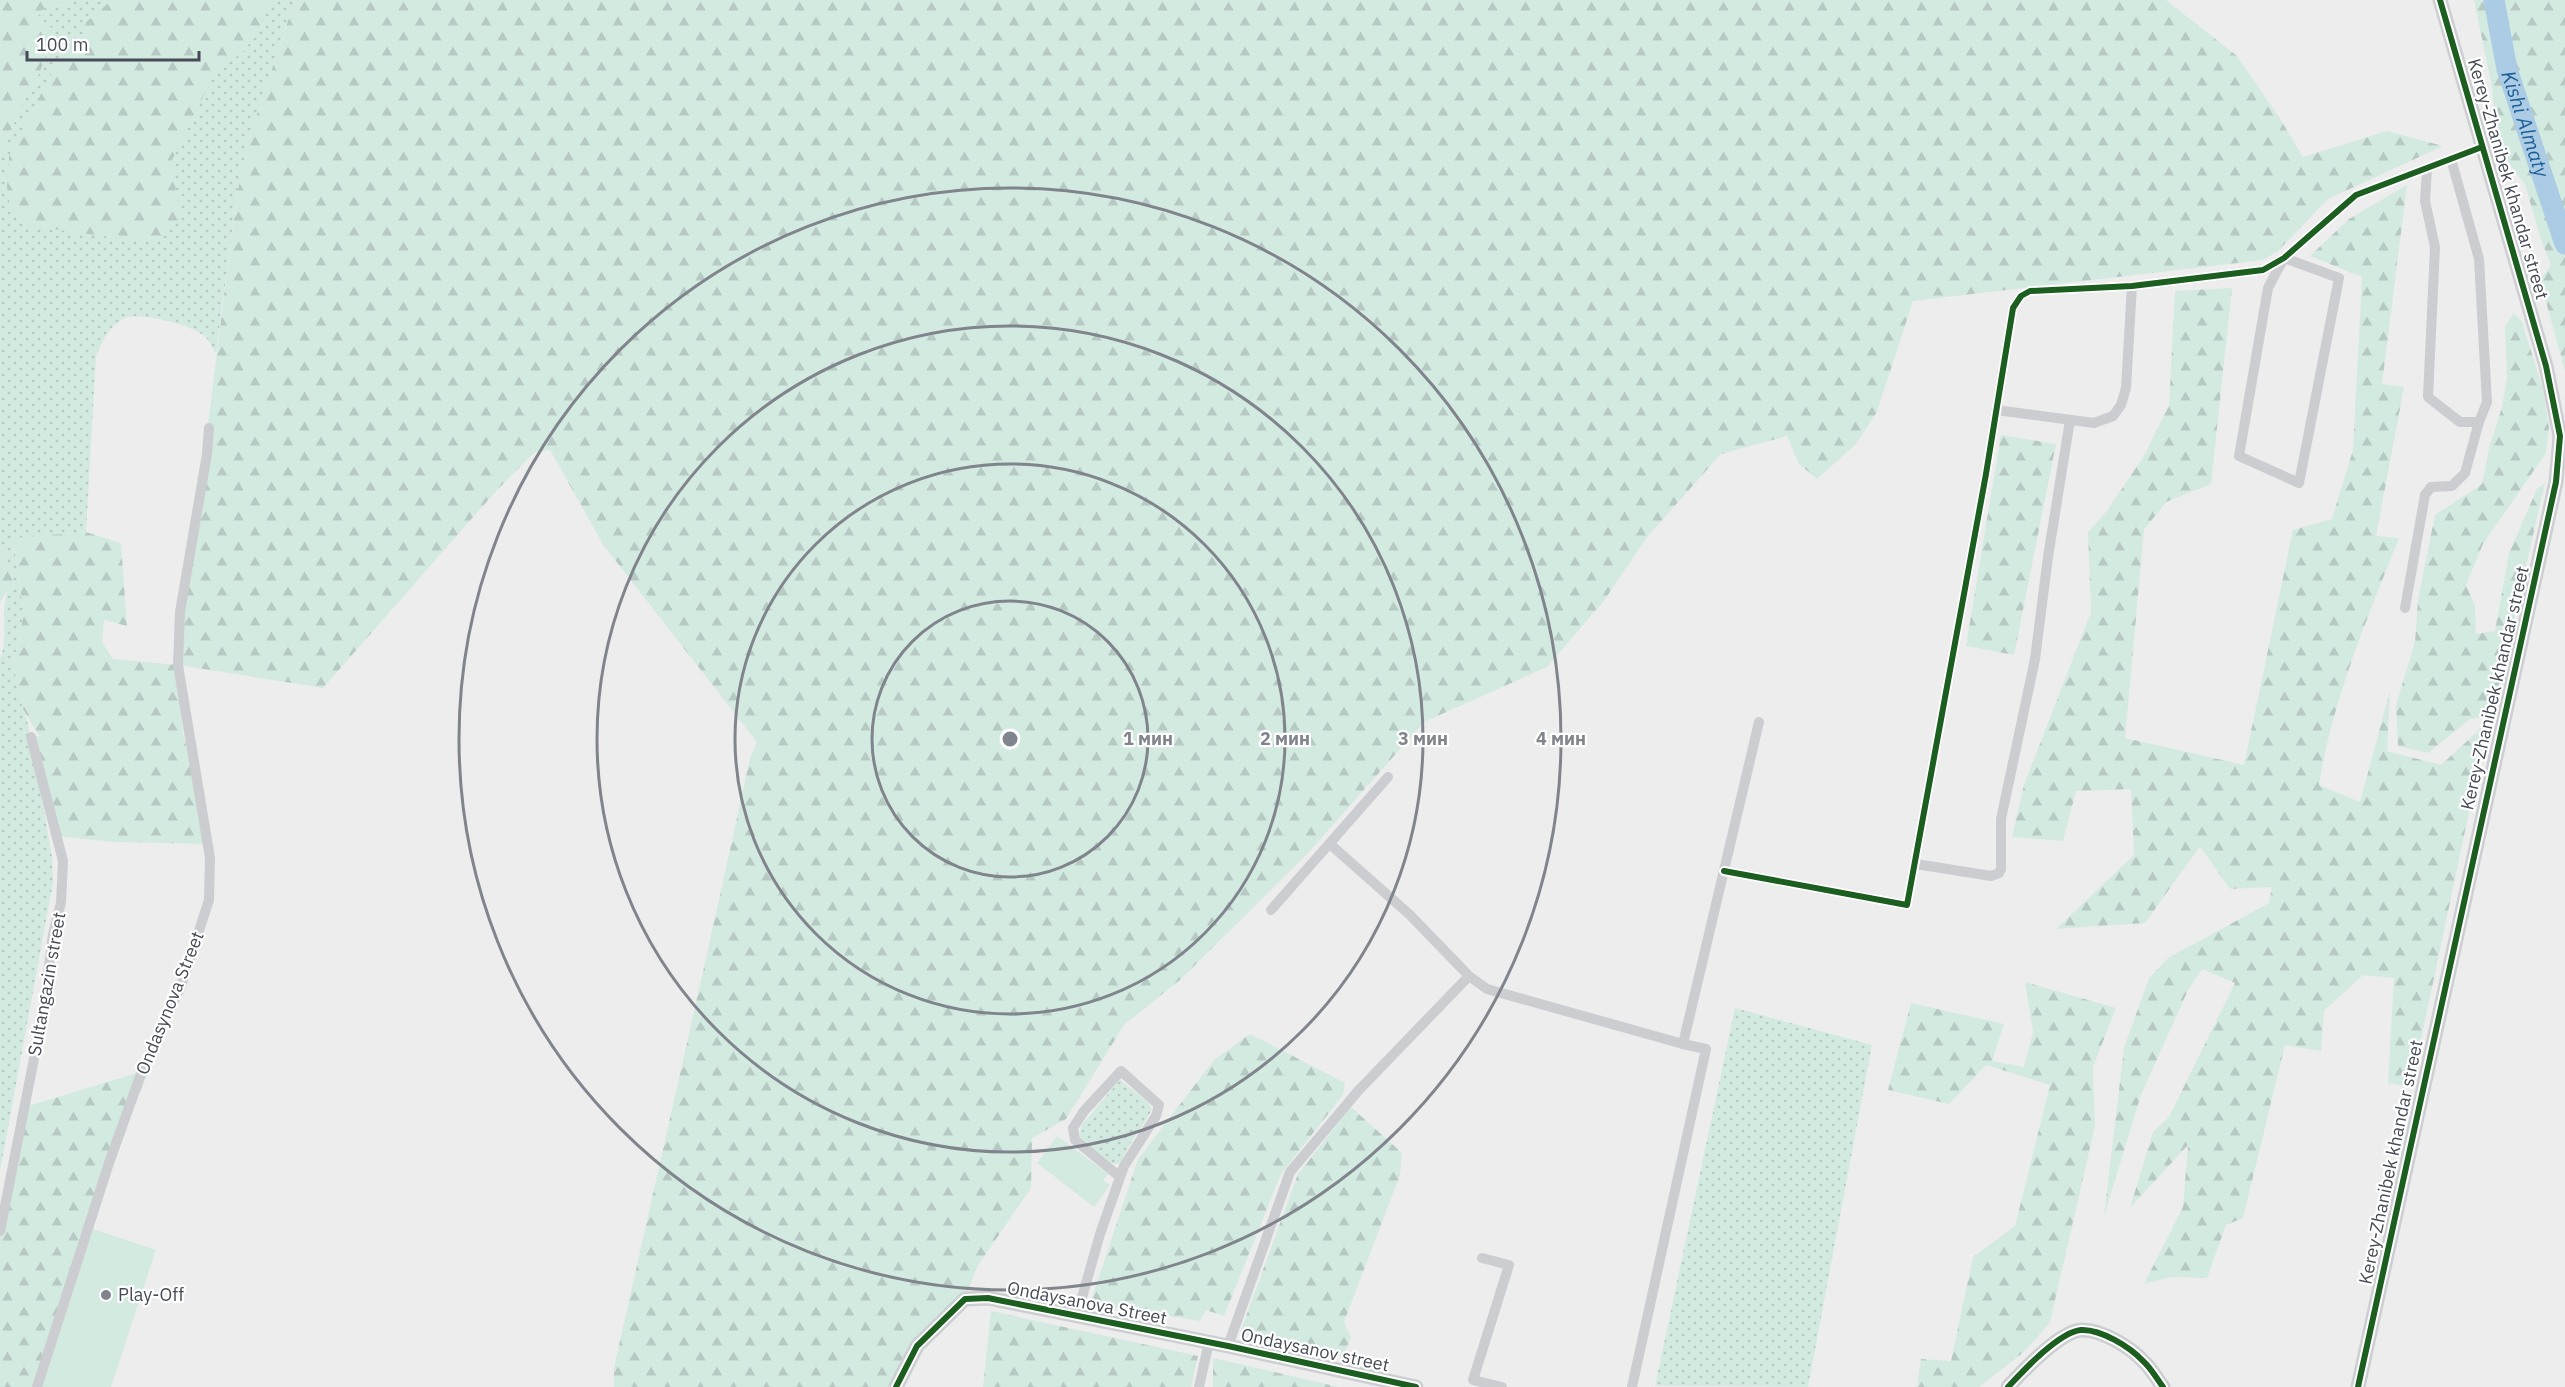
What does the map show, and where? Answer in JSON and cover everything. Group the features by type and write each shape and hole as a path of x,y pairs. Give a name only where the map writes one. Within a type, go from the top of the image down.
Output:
{"main road":[{"name":"Kerey-Zhanibek khandar street","path":"2358,1387 2556,482 2560,436 2554,399 2440,0"},
{"name":"Ondaysanova Street","path":"896,1387 917,1346 964,1299 988,1298 1209,1342"},
{"path":"2008,1387 2058,1341 2080,1330 2097,1332 2143,1360 2163,1387"},
{"name":"Ondaysanov street","path":"1209,1342 1416,1387"}],"street":[{"path":"1724,871 1907,905 2013,308 2021,296 2030,291 2132,286 2263,270 2284,258 2356,195 2482,147"},
{"path":"2404,608 2425,495 2431,487 2452,486 2465,473 2478,422 2487,402 2479,259 2451,159"},
{"path":"2427,168 2425,201 2435,247 2428,397 2460,422 2478,422"},
{"path":"2284,258 2339,278 2299,483 2239,456 2268,288 2284,258"},
{"path":"1996,410 2094,423 2113,416 2121,405 2126,388 2132,286"},
{"path":"1916,864 1991,876 1999,873 2001,869 2001,819 2035,658 2048,557 2070,420"},
{"name":"Ondasynova Street","path":"37,1387 109,1163 142,1071 181,986 209,900 210,858 178,665 180,612 207,454 209,428"},
{"path":"1683,1044 1760,722"},
{"name":"Sultangazin street","path":"0,1231 43,1013 53,933 61,903 63,861 31,737"},
{"path":"1271,910 1388,777"},
{"path":"1331,844 1410,915 1469,976 1487,989 1706,1049 1632,1387"},
{"path":"1228,1346 1290,1172 1358,1091 1469,976"},
{"path":"1077,1315 1100,1234 1120,1176 1156,1116 1159,1105 1121,1071 1084,1111 1072,1128 1075,1140 1120,1176"},
{"path":"1482,1258 1509,1265 1473,1380 1502,1387"},
{"path":"1199,1387 1209,1342"}],"green space":[{"path":"0,0 73,0 63,6 48,4 38,16 55,31 48,40 45,59 35,83 24,99 0,157"},
{"path":"73,0 295,0 249,138 236,200 216,354 203,335 175,323 130,317 113,326 96,356 86,532 13,539 24,614 13,664 31,737 52,856 53,883 0,1171 0,660 4,642 4,610 7,590 14,588 11,569 0,547 0,157 24,99 35,83 45,59 48,40 55,31 37,17 48,4 63,6"},
{"path":"112,0 270,0 260,26 246,49 214,75 171,162 181,220 154,243 31,226 11,214 7,187 9,156 56,65 71,44 85,32 85,23"},
{"path":"295,0 2166,0 2237,56 2303,157 2387,131 2443,146 2328,199 2278,251 2263,260 1913,301 1877,412 1856,444 1817,479 1799,464 1787,436 1721,454 1648,536 1603,602 1547,667 1424,722 1308,853 1181,979 1124,1025 1066,1119 1032,1138 1031,1188 977,1267 965,1299 917,1346 896,1387 614,1387 614,1368 750,758 757,742 604,546 550,450 535,452 497,490 323,688 178,665 236,200 249,138"},
{"path":"2474,0 2565,0 2565,371 2540,280 2551,265 2540,237 2525,184 2512,168 2496,139 2492,87"},
{"path":"2407,185 2382,384 2404,387 2376,536 2399,538 2342,690 2319,785 2360,802 2390,691 2387,751 2441,765 2488,722 2411,1087 2388,1083 2394,978 2363,975 2324,1011 2321,1051 2285,1045 2243,1218 2226,1225 2207,1278 2170,1277 2144,1284 2183,1207 2188,1145 2130,1208 2153,1132 2169,1117 2235,983 2202,969 2188,990 2141,1095 2104,1216 2124,1048 2149,978 2168,958 2269,903 2272,887 2230,889 2200,846 2145,923 2056,929 2134,855 2131,789 2076,791 2063,841 2012,837 2024,785 2091,612 2088,532 2106,512 2144,456 2169,405 2175,291 2232,288 2211,484 2166,502 2144,530 2125,738 2244,765 2293,530 2332,519 2353,450 2362,277 2310,256 2349,219"},
{"path":"2514,313 2522,322 2542,386 2549,427 2546,453 2483,544 2466,585 2475,606 2476,634 2495,631 2509,553 2537,489 2545,483 2498,689 2486,717 2470,719 2428,753 2398,746 2396,705 2415,642 2418,599 2435,515 2482,484 2490,445 2502,407 2507,377 2505,326"},
{"path":"2001,435 2056,444 2014,655 1966,646"},
{"path":"86,532 121,543 127,626 104,620 102,642 113,659 178,665 183,733 202,804 207,844 114,842 56,836 31,737 39,736 22,707 13,664 24,614 13,538"},
{"path":"0,547 11,569 14,588 7,590 0,603"},
{"path":"2025,982 2116,1008 2093,1067 2095,1126 2050,1322 2025,1351 1979,1387 1917,1387 1921,1359 1951,1361 1973,1257 2015,1226 2050,1085 1986,1065 1949,1104 1888,1090 1911,1003 2004,1024 1992,1061 2024,1067 2033,1032"},
{"path":"1735,1008 1872,1045 1808,1387 1655,1386"},
{"path":"1250,1034 1345,1083 1343,1095 1281,1174 1224,1316 1206,1310 1200,1321 1090,1304 1138,1159 1214,1060"},
{"path":"150,1069 109,1163 37,1387 0,1387 0,1229 25,1107"},
{"path":"1120,1080 1148,1102 1152,1109 1122,1162 1116,1164 1111,1163 1079,1138 1081,1126"},
{"path":"1351,1107 1402,1153 1400,1175 1344,1322 1351,1337 1343,1357 1240,1333 1298,1174"},
{"path":"1057,1136 1108,1174 1103,1180 1110,1185 1094,1207 1037,1163"},
{"name":"Play-Off","path":"93,1229 156,1250 111,1387 41,1387"},
{"path":"991,1311 1198,1356 1191,1387 983,1387"},
{"path":"1213,1358 1339,1387 1213,1387"}],"waterway":[{"name":"Kіshі Almaty","path":"2494,0 2507,69 2565,244"}],"cycle path":[{"path":"2358,1387 2556,482 2560,436 2546,366 2440,0"},
{"path":"1724,871 1907,905 1986,474 2013,308 2021,296 2030,291 2132,286 2263,270 2284,258 2356,195 2482,147"},
{"path":"896,1387 917,1346 965,1299 988,1298 1228,1346 1416,1387"},
{"path":"2008,1387 2052,1345 2072,1332 2081,1330 2097,1332 2131,1350 2149,1367 2163,1387"}],"place":[{"name":"Play-Off","path":"106,1295"}]}
